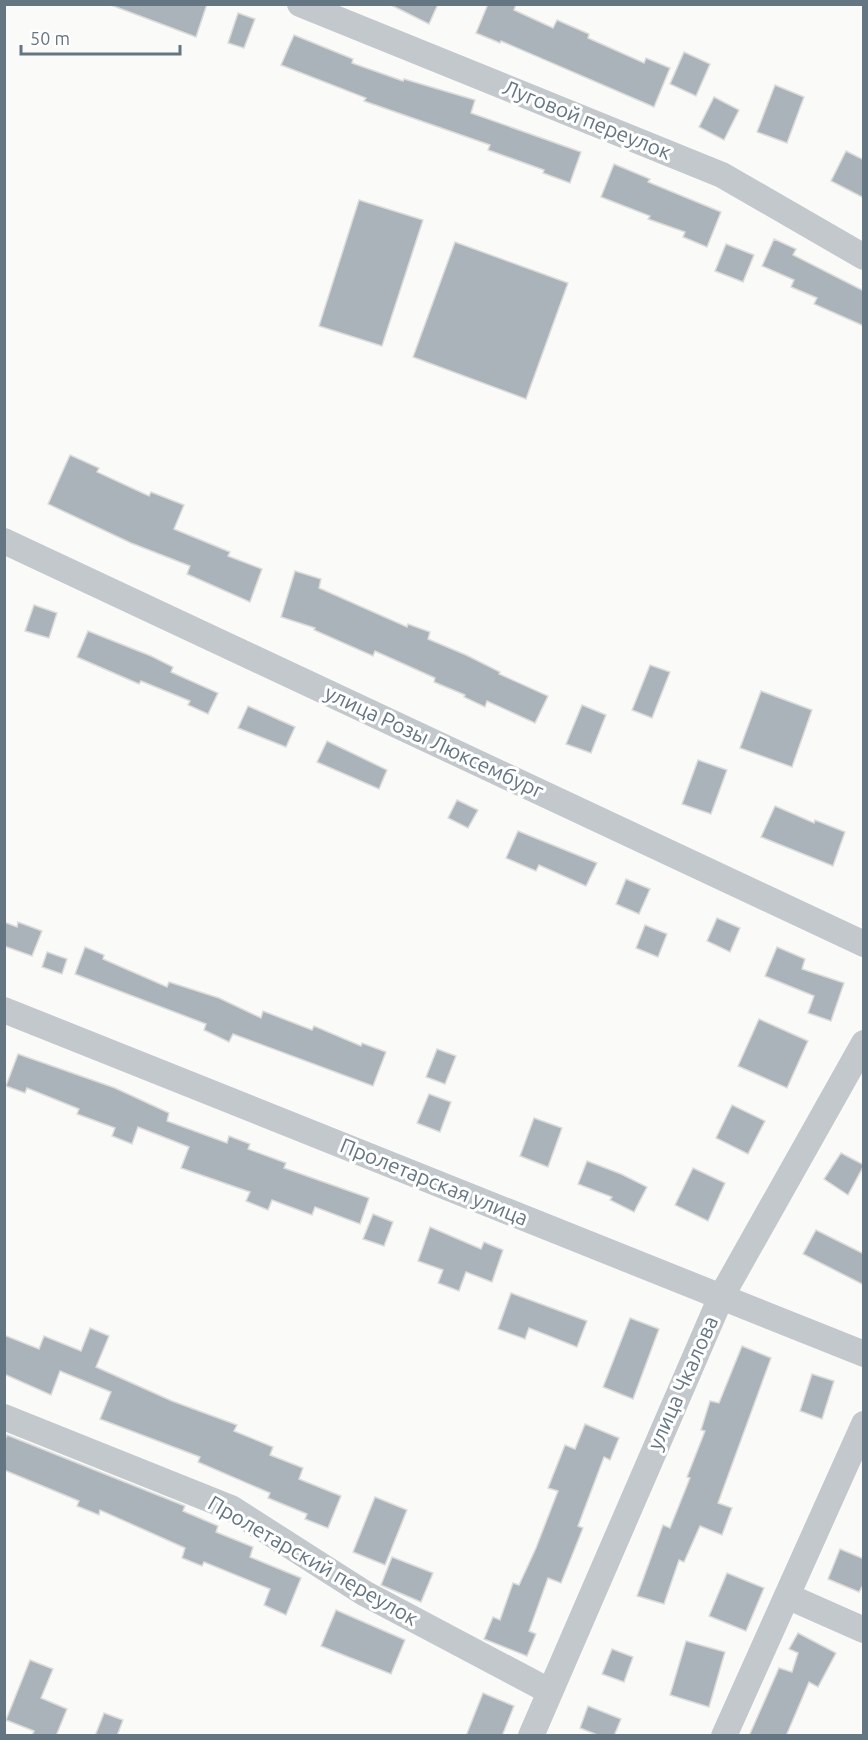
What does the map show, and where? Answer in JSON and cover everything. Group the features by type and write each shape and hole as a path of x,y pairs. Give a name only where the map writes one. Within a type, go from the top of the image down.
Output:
{"street":[{"name":"Луговой переулок","path":"300,4 722,175 864,257"},
{"name":"улица Розы Люксембург","path":"4,541 864,944"},
{"name":"Пролетарская улица","path":"4,1010 864,1354"},
{"name":"улица Чкалова","path":"531,1736 721,1297 864,1043"},
{"name":"Пролетарский переулок","path":"4,1417 231,1508 364,1593 549,1691"},
{"path":"724,1736 864,1424"},
{"path":"787,1596 864,1630"}],"building":[{"path":"108,4 207,4 196,37"},
{"path":"389,4 438,4 429,24"},
{"path":"488,4 516,4 514,10 553,28 557,20 589,34 588,38 644,63 646,58 670,68 654,107 501,41 500,43 476,33"},
{"path":"238,13 255,19 244,48 228,43"},
{"path":"294,35 353,59 352,63 403,81 404,79 475,100 471,113 581,152 570,183 543,173 544,170 488,150 490,145 364,101 366,98 281,65"},
{"path":"684,52 710,64 696,96 670,84"},
{"path":"775,85 804,97 787,143 757,132"},
{"path":"714,97 739,110 724,140 699,127"},
{"path":"846,151 864,160 864,198 831,181"},
{"path":"614,164 650,179 648,182 721,212 707,247 683,237 685,232 648,219 650,216 601,197"},
{"path":"359,200 423,220 382,346 319,326"},
{"path":"774,239 796,249 793,255 864,291 864,326 814,304 817,298 791,287 794,280 762,266"},
{"path":"455,242 568,283 526,399 413,357"},
{"path":"726,244 754,255 743,282 715,271"},
{"path":"70,455 99,468 97,472 149,496 151,492 184,505 174,529 230,552 228,556 262,569 250,602 187,574 190,566 131,543 48,504"},
{"path":"295,571 321,579 319,588 407,627 408,624 430,632 428,639 466,655 500,672 499,674 548,696 535,723 487,701 485,707 464,697 465,695 434,682 435,678 375,651 373,656 314,630 315,628 281,617"},
{"path":"34,605 57,613 49,638 25,631"},
{"path":"88,631 151,656 173,667 171,672 218,693 208,714 188,705 190,701 141,681 139,684 77,657"},
{"path":"650,665 670,672 652,718 632,710"},
{"path":"761,691 812,710 792,767 740,748"},
{"path":"582,705 606,715 591,753 566,744"},
{"path":"248,706 295,727 286,747 238,728"},
{"path":"327,741 387,770 379,789 317,762"},
{"path":"698,760 727,770 711,814 682,804"},
{"path":"457,800 478,810 468,828 448,818"},
{"path":"775,806 814,823 815,820 845,832 833,866 761,837"},
{"path":"518,831 597,863 586,886 539,865 536,871 506,858"},
{"path":"626,879 650,889 639,914 616,904"},
{"path":"717,918 740,928 730,952 707,941"},
{"path":"4,922 17,927 18,922 42,931 32,956 4,946"},
{"path":"645,925 667,934 658,957 636,948"},
{"path":"85,947 104,955 103,959 167,987 169,982 219,998 261,1018 263,1011 312,1030 314,1026 361,1046 362,1043 386,1052 373,1086 233,1034 229,1042 204,1030 206,1024 75,974"},
{"path":"777,947 805,959 802,969 844,983 831,1021 808,1013 814,996 765,976"},
{"path":"47,952 67,959 62,974 42,967"},
{"path":"759,1019 808,1041 787,1088 738,1066"},
{"path":"437,1049 456,1056 445,1084 426,1077"},
{"path":"18,1054 115,1088 169,1113 167,1121 227,1143 229,1136 250,1144 248,1149 286,1163 284,1168 369,1198 360,1224 315,1207 312,1215 272,1200 268,1210 246,1201 250,1192 181,1168 189,1147 138,1127 132,1144 112,1136 115,1128 77,1114 79,1109 27,1088 25,1093 6,1086"},
{"path":"429,1094 451,1102 440,1132 417,1123"},
{"path":"732,1105 765,1121 748,1154 716,1138"},
{"path":"534,1118 562,1128 548,1167 520,1156"},
{"path":"841,1153 864,1165 848,1195 824,1179"},
{"path":"587,1161 647,1187 634,1212 610,1200 612,1197 578,1184"},
{"path":"693,1168 725,1183 708,1221 675,1205"},
{"path":"373,1214 393,1222 384,1246 363,1239"},
{"path":"430,1227 481,1249 484,1242 503,1250 492,1282 466,1272 459,1291 438,1283 443,1270 418,1261"},
{"path":"816,1230 864,1254 864,1285 803,1254"},
{"path":"511,1293 587,1321 577,1347 529,1328 525,1339 498,1329"},
{"path":"630,1318 659,1329 633,1399 603,1387"},
{"path":"90,1328 109,1336 96,1367 172,1401 237,1425 234,1431 273,1447 270,1455 303,1468 299,1479 341,1496 328,1528 305,1519 307,1514 268,1498 270,1493 198,1462 200,1457 100,1419 111,1392 60,1371 51,1395 4,1374 4,1335 39,1349 44,1336 81,1351"},
{"path":"742,1346 771,1358 718,1503 732,1508 722,1535 700,1526 684,1562 679,1560 664,1604 637,1596 663,1525 670,1528 690,1478 687,1477 705,1431 701,1430 710,1401 719,1403"},
{"path":"812,1374 834,1381 822,1419 800,1411"},
{"path":"585,1424 619,1438 610,1460 604,1457 578,1526 583,1528 561,1583 548,1578 529,1631 536,1634 527,1656 484,1639 493,1617 500,1620 513,1583 519,1585 536,1548 558,1491 548,1488 565,1445 575,1449"},
{"path":"7,1435 185,1506 183,1511 218,1526 216,1532 253,1547 250,1557 301,1578 286,1615 264,1605 270,1589 204,1562 202,1566 182,1558 185,1548 100,1510 99,1515 77,1506 79,1501 4,1470 4,1442"},
{"path":"375,1497 407,1510 385,1565 353,1552"},
{"path":"840,1549 864,1559 864,1583 859,1592 828,1579"},
{"path":"392,1557 433,1573 421,1602 381,1585"},
{"path":"727,1573 764,1588 746,1631 709,1616"},
{"path":"336,1610 405,1640 391,1674 321,1646"},
{"path":"798,1633 836,1653 818,1687 809,1682 786,1736 749,1736 779,1668 792,1672 798,1653 789,1649"},
{"path":"686,1641 725,1652 709,1707 670,1695"},
{"path":"612,1649 633,1657 624,1682 602,1674"},
{"path":"30,1660 53,1669 41,1698 67,1709 56,1736 32,1736 34,1731 6,1720"},
{"path":"483,1693 514,1706 502,1736 466,1736"},
{"path":"588,1706 621,1719 614,1736 600,1736 580,1728"},
{"path":"104,1713 123,1720 117,1736 95,1736"}]}
